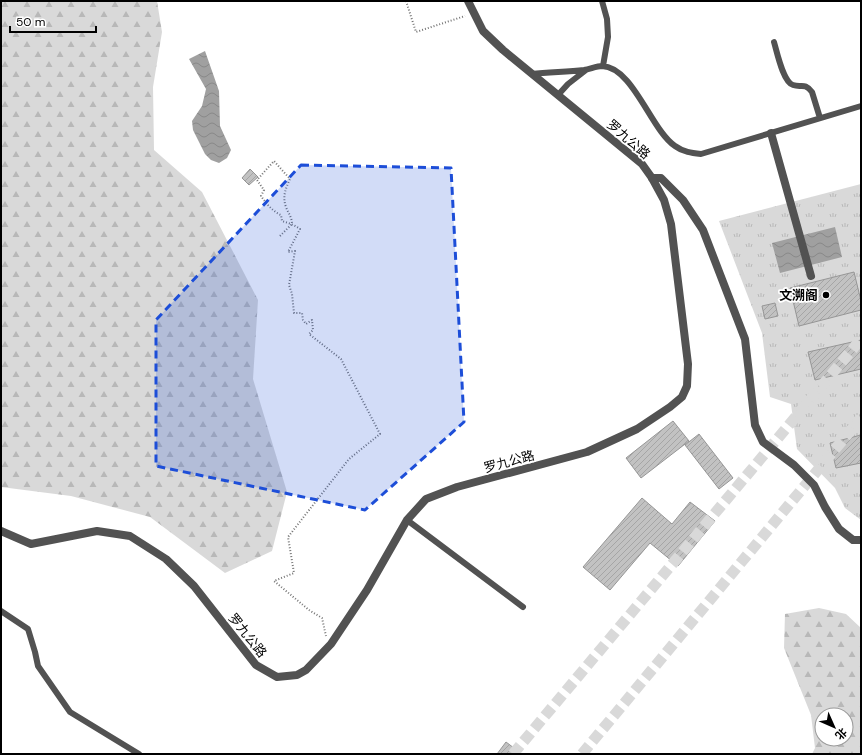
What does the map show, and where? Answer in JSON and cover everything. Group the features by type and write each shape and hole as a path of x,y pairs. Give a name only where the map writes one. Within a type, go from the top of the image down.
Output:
{"street":[{"name":"罗九公路","path":"1,531 31,544 97,531 130,536 166,559 194,586 256,665 277,677 297,675 306,670 331,644 367,590 407,520 426,499 457,487 587,452 637,429 682,397 687,386 688,364 671,224 664,200 652,178 642,164 502,50 482,31 468,1"},
{"path":"771,133 810,273"},
{"path":"652,178 661,178 683,200 703,230 745,339 755,425 763,442 794,465 814,485 825,507 839,529 853,540 861,540"}],"lane":[{"path":"602,1 607,19 608,37 603,66"},
{"path":"774,42 786,80 794,86 803,85 810,89 820,118"},
{"path":"532,74 586,70 603,66 614,70 625,78 665,137 675,146 688,152 701,154 861,106"},
{"path":"558,95 568,84 586,70"},
{"path":"407,520 523,607"},
{"path":"1,611 28,629 38,666 70,712 139,754"}],"path":[{"path":"406,1 416,32 468,16"},
{"path":"280,236 292,224 292,219 285,206 284,193 290,179 274,160 256,180 264,190 261,196 271,208 281,215 282,221 292,224 300,229 288,252 295,251 289,285 292,294 294,313 302,313 303,320 306,324 312,320 313,330 310,334 341,359 380,434 349,459 288,537 294,573 274,581 309,610 322,618 326,635 331,644"}],"highlighted area":[{"path":"301,165 451,168 464,422 365,510 156,466 156,320"}],"green space":[{"path":"1,1 157,1 162,32 153,87 154,150 202,192 258,300 253,379 287,492 272,551 225,573 150,517 71,496 1,487"},
{"path":"861,184 861,520 845,508 835,488 797,449 791,404 770,397 762,333 719,221"},
{"path":"819,608 846,614 861,628 861,754 812,754 815,747 854,747 854,707 814,707 814,740 811,715 784,648 785,614"}],"water":[{"path":"205,51 219,91 220,126 231,150 227,158 219,163 211,160 205,154 193,130 192,121 202,106 206,89 189,59"},
{"path":"835,227 842,257 780,273 772,243"}],"building":[{"path":"250,169 258,177 249,185 242,178"},
{"name":"文溯阁","path":"854,272 861,301 861,310 799,326 790,288"},
{"path":"775,303 778,316 765,319 762,306"},
{"path":"861,340 861,369 815,380 808,352"},
{"path":"673,421 689,441 641,478 626,458"},
{"path":"699,434 733,478 719,489 685,445"},
{"path":"861,435 861,463 836,468 830,443"},
{"path":"642,498 672,524 690,502 715,521 678,566 650,543 610,590 583,567"},
{"path":"506,742 522,754 497,754"}],"tunnel":[{"path":"513,754 861,339"},
{"path":"582,754 861,418"}],"place":[{"name":"文溯阁","path":"826,295"}]}
